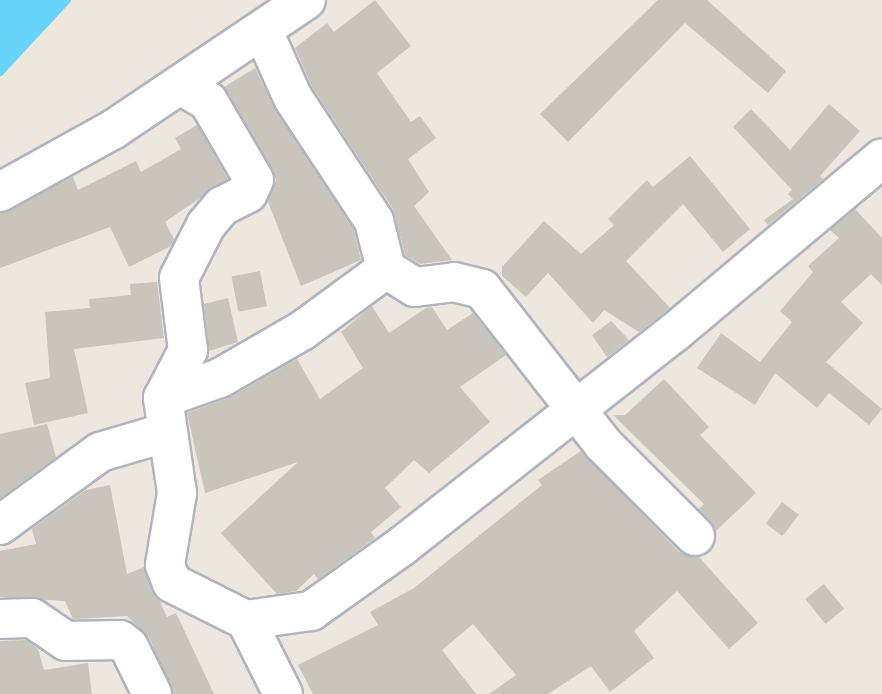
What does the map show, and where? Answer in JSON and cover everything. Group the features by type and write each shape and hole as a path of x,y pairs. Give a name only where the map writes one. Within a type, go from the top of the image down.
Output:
{"street":[{"path":"0,192 114,129 306,0"},
{"path":"263,31 293,98 374,221 386,269 415,287 454,282 482,289 603,444 695,536"},
{"path":"180,85 208,101 254,180 248,193 222,206 188,253 179,278 188,350 164,415 177,493 165,565 172,583 246,620 311,611 402,546 576,406 675,332 882,158"},
{"path":"0,525 100,452 303,330 386,269"},
{"path":"0,619 32,618 66,641 120,640 129,647 152,694"},
{"path":"246,620 283,694"}],"water":[{"path":"0,0 67,0 0,72"}],"building":[{"path":"375,0 411,46 377,73 411,122 420,116 436,138 408,159 429,192 414,206 452,260 420,264 405,255 393,209 312,87 295,48 327,23 334,32"},
{"path":"658,0 707,0 786,71 768,93 685,23 568,142 540,114"},
{"path":"255,68 275,110 354,230 361,260 301,286 268,202 276,180 273,170 224,87"},
{"path":"829,104 860,131 820,176 823,179 768,225 764,220 793,199 788,194 792,190 733,127 751,109 790,150"},
{"path":"197,125 228,179 165,222 174,239 171,246 129,267 110,227 0,268 0,214 73,177 78,190 136,161 141,172 181,149 175,138"},
{"path":"690,156 750,229 723,252 683,204 626,261 670,308 639,332 604,310 593,323 548,273 526,297 502,276 502,267 544,221 581,254 614,225 608,219 647,180 653,187"},
{"path":"855,209 882,238 882,285 871,274 841,302 863,323 826,362 882,409 869,425 829,393 817,408 775,373 755,405 697,368 721,333 760,362 792,322 780,311 813,272 808,266 839,238 830,230"},
{"path":"260,271 267,306 238,312 232,277"},
{"path":"157,282 164,338 74,349 88,413 34,425 25,383 50,378 45,312 90,308 89,299 131,295 130,284"},
{"path":"228,298 238,342 209,351 204,304"},
{"path":"372,306 389,333 426,308 432,307 447,330 473,313 506,355 460,387 490,422 429,473 414,460 385,488 401,507 371,532 375,538 318,579 314,574 296,591 277,594 221,533 298,462 205,493 187,413 231,397 297,359 320,399 363,368 341,332"},
{"path":"611,321 629,340 607,357 592,335"},
{"path":"664,379 709,427 700,435 756,493 716,531 699,509 704,504 613,415 625,415"},
{"path":"47,424 56,457 0,498 0,434"},
{"path":"581,451 679,552 699,557 758,623 729,649 677,591 634,631 654,658 610,692 591,666 548,694 489,694 516,675 473,624 442,650 476,694 313,694 298,665 378,625 370,612 414,588 542,485 538,480"},
{"path":"110,485 127,574 144,567 167,617 176,613 214,694 174,694 149,637 127,616 73,619 65,601 0,597 0,551 36,544 32,529 86,490"},
{"path":"782,502 799,515 783,536 766,524"},
{"path":"824,584 844,609 825,624 805,599"},
{"path":"26,640 38,649 44,670 88,663 92,694 0,694 0,641"}],"waterway":[{"path":"0,72 67,0"}]}
